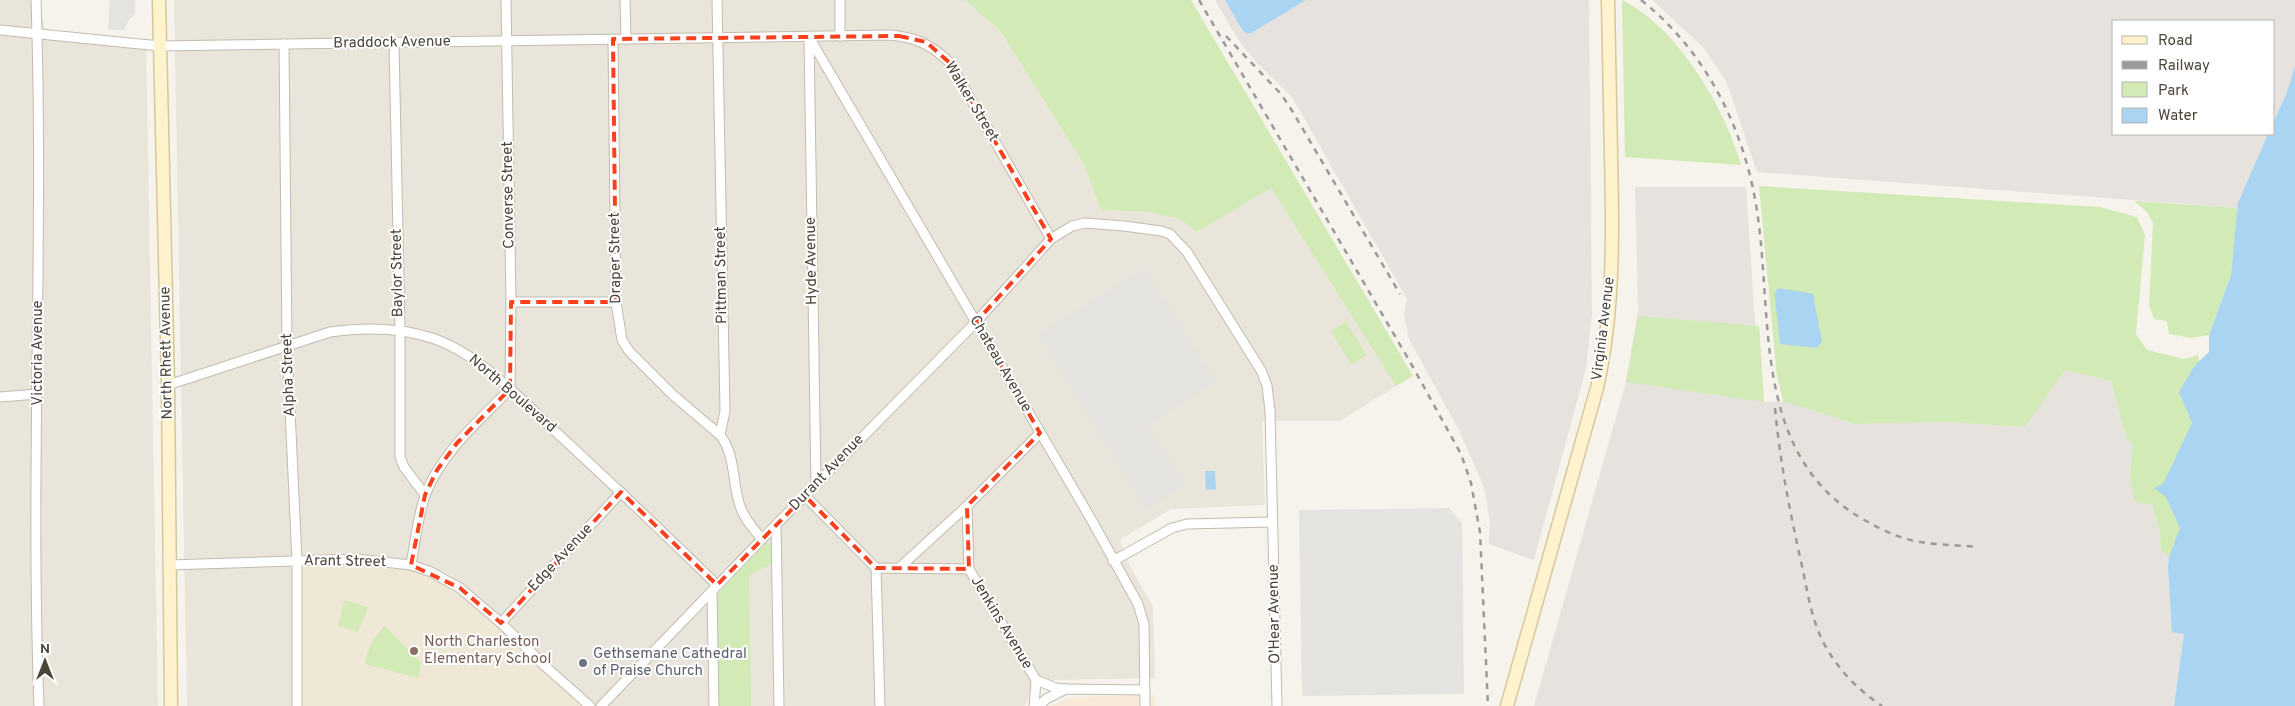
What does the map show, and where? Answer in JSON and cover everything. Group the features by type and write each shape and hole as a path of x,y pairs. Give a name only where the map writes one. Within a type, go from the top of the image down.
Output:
{"main road":[{"name":"North Rhett Avenue","path":"159,0 168,385 171,706"},
{"name":"Virginia Avenue","path":"1506,706 1603,362 1613,242 1608,0"}],"street":[{"name":"Victoria Avenue","path":"36,0 38,394 36,465 39,706"},
{"name":"Converse Street","path":"506,0 511,302 510,389"},
{"path":"626,0 626,39"},
{"name":"Pittman Street","path":"717,0 725,412 720,435"},
{"path":"840,0 840,36"},
{"name":"Braddock Avenue","path":"0,30 160,46 785,37"},
{"name":"Walker Street","path":"785,37 888,35 912,37 926,42 938,50 950,63 1051,239"},
{"name":"Chateau Avenue","path":"809,37 1138,604 1144,624 1146,706"},
{"name":"Hyde Avenue","path":"809,37 816,485"},
{"name":"Draper Street","path":"613,39 616,302 622,340 629,351 673,395 720,435"},
{"name":"Baylor Street","path":"394,43 400,330 400,457 404,467 425,495"},
{"name":"Alpha Street","path":"284,44 287,345 297,561 297,706"},
{"name":"O'Hear Avenue","path":"1051,239 1072,226 1085,223 1128,226 1170,234 1187,252 1262,372 1267,386 1270,411 1277,706"},
{"name":"Durant Avenue","path":"601,706 976,322 1051,239"},
{"path":"511,302 616,302"},
{"name":"North Boulevard","path":"168,385 330,332 356,328 400,330 435,339 464,352 510,389 621,492 715,588"},
{"path":"411,565 425,495 437,470 457,443 510,389"},
{"path":"0,397 38,394"},
{"path":"899,568 967,506 1040,433"},
{"path":"720,435 729,448 740,505 745,518 762,539"},
{"name":"Edge Avenue","path":"502,623 621,492"},
{"path":"805,496 876,568 880,706"},
{"name":"Jenkins Avenue","path":"967,506 969,569 1036,680 1034,706"},
{"path":"1113,561 1172,528 1187,524 1272,522"},
{"path":"776,525 779,706"},
{"name":"Arant Street","path":"169,565 357,559 411,565 429,571 460,588 502,623 546,667 590,706"},
{"name":"Jenkins Avenue","path":"876,568 969,569"},
{"path":"714,706 715,588"},
{"path":"1036,680 1066,690 1145,690"},
{"path":"1038,706 1046,699 1066,690"}],"highlighted area":[{"path":"899,36 926,42 950,63 1051,239 976,322 1040,433 967,506 969,569 876,568 805,496 717,585 621,492 501,623 460,588 411,565 425,495 437,470 457,443 510,389 511,302 616,302 613,39"}],"shaded area":[{"path":"0,0 38,0 45,29 65,36 146,44 158,706 0,706"},
{"path":"110,0 135,0 135,14 128,21 124,30 108,30"},
{"path":"174,0 964,0 1001,32 1083,163 1101,210 1149,212 1179,219 1197,232 1271,188 1396,386 1340,421 1262,421 1265,505 1171,509 1120,540 1130,566 1153,607 1155,678 1054,680 1029,695 1025,706 187,706"},
{"path":"1215,0 1589,0 1592,314 1586,368 1534,560 1489,544 1490,523 1484,487 1460,432 1409,339 1404,313 1407,299 1292,97 1255,61 1237,38"},
{"path":"1652,0 2295,0 2295,66 2287,92 2275,119 2275,20 2112,20 2112,135 2268,135 2238,208 1757,172 1727,83 1703,47"},
{"path":"1635,187 1746,187 1755,322 1756,326 1759,326 1764,402 1783,401 1855,424 1947,422 2024,427 2065,370 2111,381 2127,440 2132,442 2130,479 2152,504 2159,529 2161,549 2169,557 2168,566 2184,634 2174,706 1534,706 1626,382 1638,311"},
{"path":"1145,268 1216,382 1148,425 1186,485 1146,509 1038,334"},
{"path":"1449,508 1462,523 1464,694 1302,696 1299,510"},
{"name":"North Charleston Elementary School","path":"297,561 411,565 460,588 590,706 297,706"},
{"path":"1155,695 1155,706 1050,706 1070,697"}],"green space":[{"path":"964,0 1191,0 1413,376 1396,386 1271,188 1197,232 1179,219 1149,212 1101,210 1083,163 1001,32"},
{"path":"1622,0 1662,29 1696,71 1723,119 1741,165 1625,157"},
{"path":"1759,186 2100,207 2137,217 2145,235 2136,334 2147,350 2184,359 2198,355 2199,361 2190,387 2196,408 2172,632 2169,557 2161,550 2159,529 2152,504 2135,502 2130,479 2132,442 2127,440 2111,381 2065,370 2025,427 1947,422 1855,424 1783,401 1777,377"},
{"path":"2134,201 2238,208 2231,275 2209,335 2191,338 2169,334 2167,321 2154,319 2149,305 2153,223 2148,213"},
{"path":"1638,316 1759,326 1764,402 1626,382"},
{"path":"1346,321 1366,355 1352,365 1331,331"},
{"path":"766,543 772,545 774,550 772,563 749,576 751,706 719,706 717,597 721,590"},
{"path":"344,600 368,607 358,632 338,626"},
{"path":"385,626 421,663 418,678 365,664 372,644"}],"water":[{"path":"1225,0 1306,0 1247,34 1243,31"},
{"path":"2295,66 2295,706 2174,706 2184,634 2172,632 2168,566 2169,557 2180,528 2166,497 2154,488 2163,484 2192,423 2179,392 2195,365 2209,352 2209,335 2231,275 2238,203 2268,135 2275,135 2275,119 2287,92"},
{"path":"1779,288 1813,294 1822,342 1817,348 1780,344 1775,298 1775,292"},
{"path":"1205,471 1215,471 1216,489 1206,490"}],"railway":[{"path":"1199,0 1413,367 1461,454 1471,483 1480,532 1488,706"},
{"path":"1641,0 1663,19 1701,64 1716,89 1740,142 1749,170 1761,241 1772,372 1782,413 1797,452 1821,486 1856,515 1877,527 1914,541 1978,547"},
{"path":"1226,36 1281,94 1400,294"},
{"path":"1775,408 1790,507 1814,619 1832,658 1859,688 1882,706"}],"place":[{"name":"North Charleston Elementary School","path":"414,651"},
{"name":"Gethsemane Cathedral of Praise Church","path":"583,663"}]}
